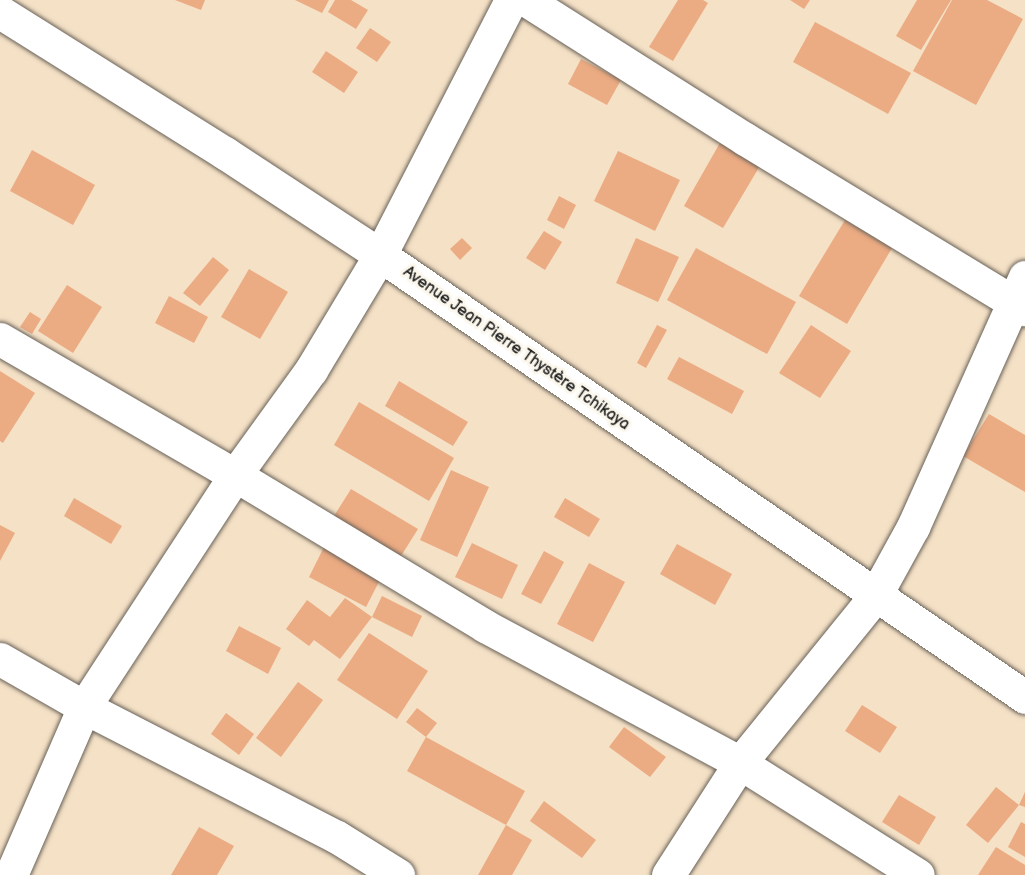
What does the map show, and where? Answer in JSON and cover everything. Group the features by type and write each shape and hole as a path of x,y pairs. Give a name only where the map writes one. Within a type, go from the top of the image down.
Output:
{"street":[{"path":"11,875 84,707 235,475 311,370 380,255 511,0"},
{"path":"526,0 745,139 1022,297 913,527 875,596 740,763 668,875"},
{"name":"Avenue Jean Pierre Thystère Tchikaya","path":"0,12 225,153 380,255 1025,697"},
{"path":"0,339 235,475 485,626 740,763 918,875"},
{"path":"0,659 84,707 338,837 398,875"}],"building":[{"path":"175,0 205,0 201,10"},
{"path":"295,0 329,0 322,13"},
{"path":"335,0 351,0 368,10 356,29 328,12"},
{"path":"678,0 703,0 708,3 673,61 649,47"},
{"path":"790,0 810,0 804,9"},
{"path":"917,0 951,0 921,50 896,36"},
{"path":"952,0 987,0 1023,19 976,105 913,71"},
{"path":"815,22 911,73 888,114 793,62"},
{"path":"370,28 391,42 377,62 356,48"},
{"path":"326,51 358,72 344,93 312,72"},
{"path":"581,59 621,80 607,105 568,84"},
{"path":"721,141 761,164 723,228 684,206"},
{"path":"32,150 95,185 73,225 10,191"},
{"path":"618,151 680,180 655,231 594,201"},
{"path":"559,196 576,205 564,229 547,220"},
{"path":"845,220 892,248 847,324 799,296"},
{"path":"544,231 562,242 545,270 526,258"},
{"path":"462,238 472,248 460,260 450,249"},
{"path":"636,238 679,257 658,302 616,283"},
{"path":"696,248 796,302 767,354 667,300"},
{"path":"213,257 229,270 200,306 183,293"},
{"path":"249,269 288,292 260,339 221,317"},
{"path":"67,285 102,307 73,353 38,331"},
{"path":"169,296 208,317 194,343 155,323"},
{"path":"30,312 41,319 32,334 20,327"},
{"path":"657,325 667,330 646,368 637,363"},
{"path":"811,325 851,351 820,398 779,373"},
{"path":"679,357 744,391 732,414 667,379"},
{"path":"0,371 35,393 3,443 0,441"},
{"path":"399,381 468,422 453,446 385,406"},
{"path":"359,402 454,458 429,501 334,445"},
{"path":"989,414 1025,435 1025,492 963,456"},
{"path":"451,470 489,487 457,557 420,540"},
{"path":"351,489 418,529 401,556 334,516"},
{"path":"74,498 122,526 111,544 64,516"},
{"path":"565,498 600,519 589,537 554,517"},
{"path":"0,525 15,533 0,561"},
{"path":"326,543 384,572 366,607 309,577"},
{"path":"472,543 518,565 502,599 455,577"},
{"path":"677,544 732,574 715,605 660,574"},
{"path":"544,551 564,562 541,604 521,594"},
{"path":"589,563 625,582 593,642 557,624"},
{"path":"382,596 422,616 412,637 372,617"},
{"path":"345,598 372,617 340,659 314,640 309,646 286,629 307,600 330,617"},
{"path":"239,626 281,648 268,674 226,651"},
{"path":"369,633 428,671 397,719 337,680"},
{"path":"298,682 323,700 281,757 256,738"},
{"path":"862,705 897,727 880,753 845,731"},
{"path":"417,708 437,723 426,737 406,722"},
{"path":"226,713 254,734 239,755 211,734"},
{"path":"624,727 666,757 650,777 609,747"},
{"path":"426,737 525,791 506,825 407,771"},
{"path":"996,787 1019,805 988,843 966,825"},
{"path":"1025,792 1025,807 1019,805"},
{"path":"899,795 936,817 919,845 882,822"},
{"path":"544,801 596,840 582,858 530,821"},
{"path":"1021,822 1025,824 1025,857 1008,847"},
{"path":"506,825 532,840 512,875 478,875"},
{"path":"199,827 234,846 217,875 171,875"},
{"path":"996,847 1025,865 1025,875 978,875"}]}
